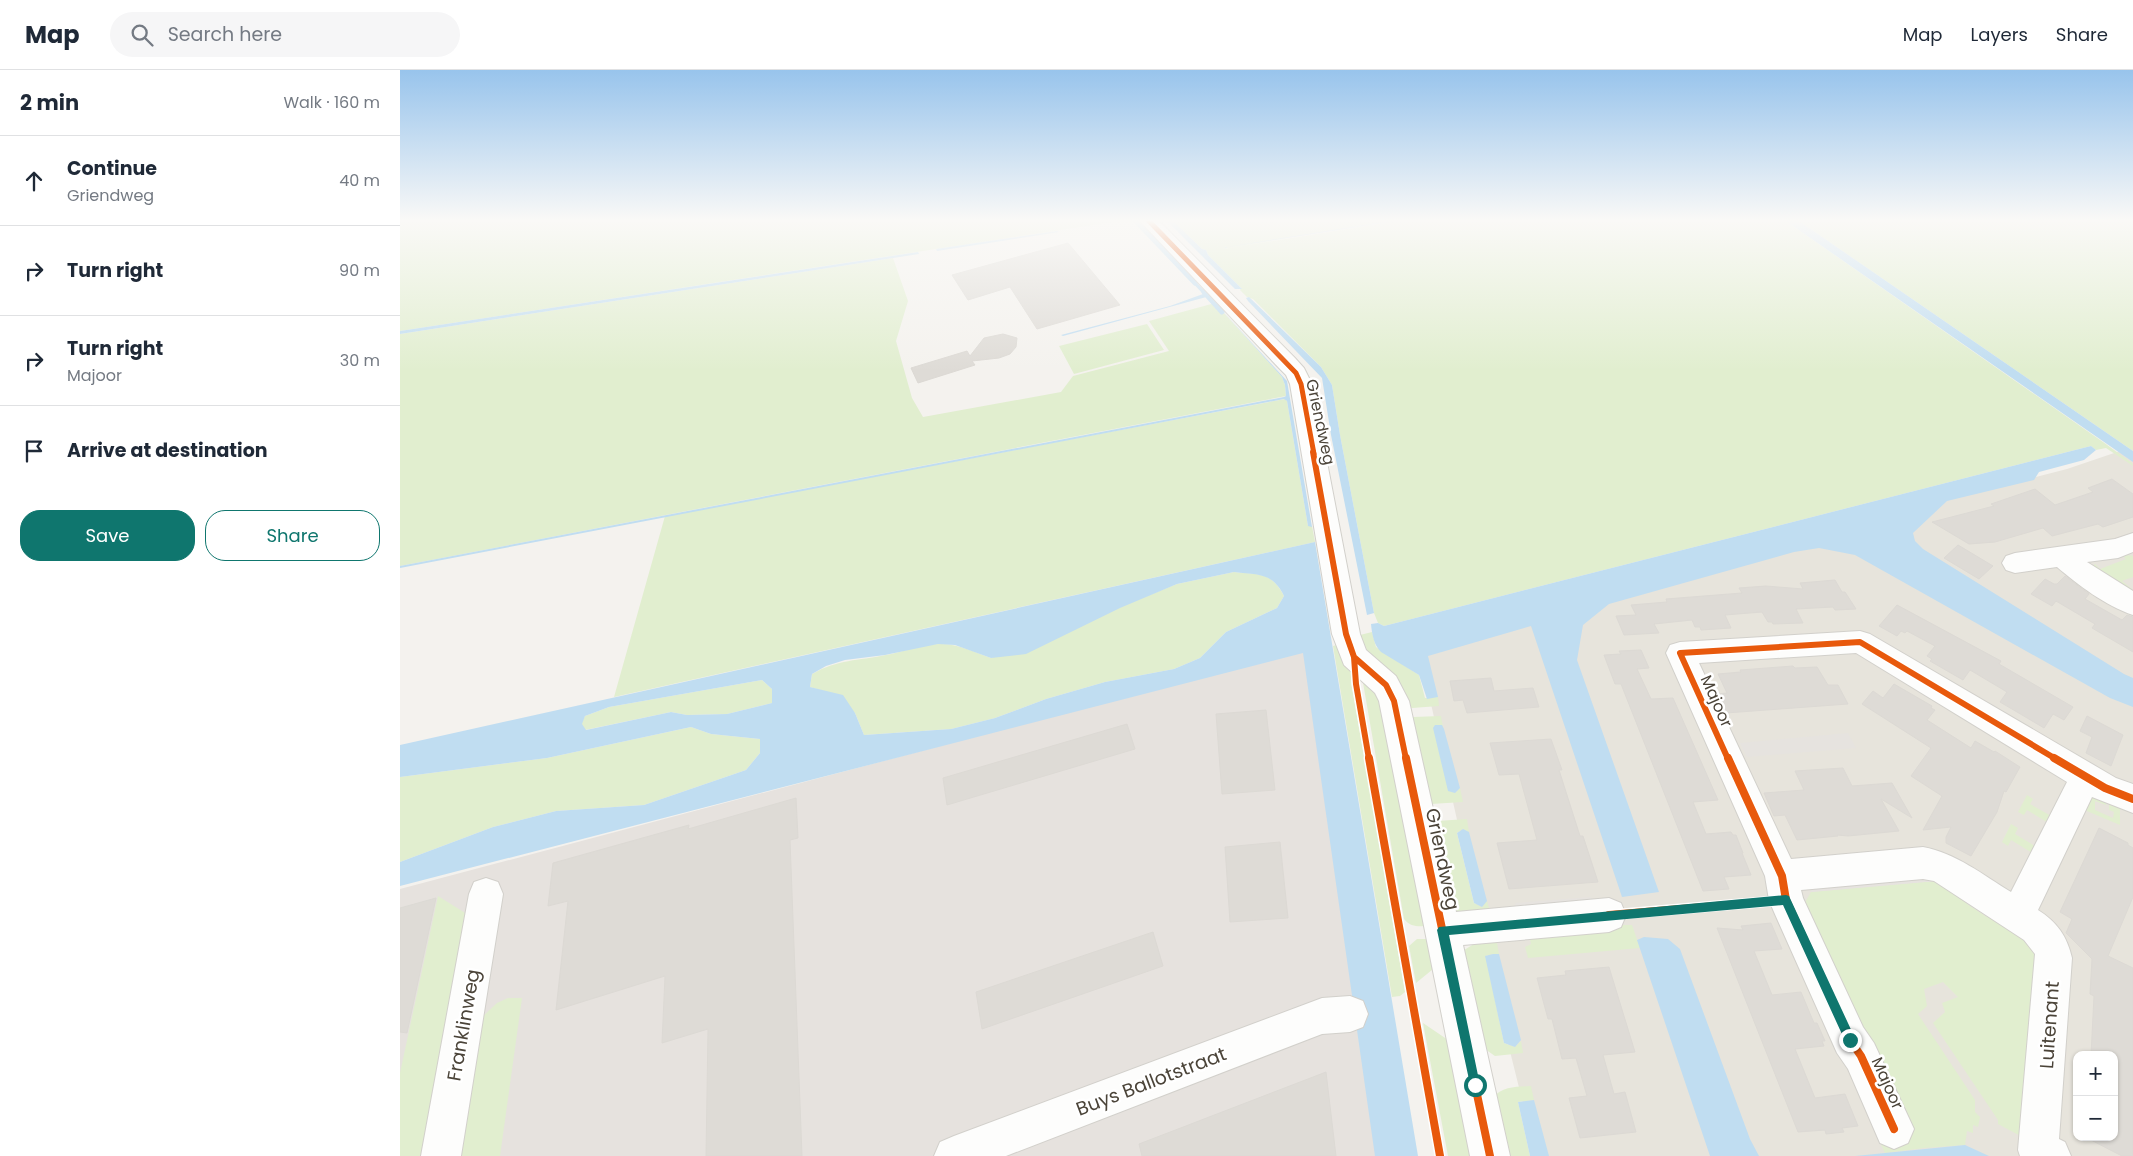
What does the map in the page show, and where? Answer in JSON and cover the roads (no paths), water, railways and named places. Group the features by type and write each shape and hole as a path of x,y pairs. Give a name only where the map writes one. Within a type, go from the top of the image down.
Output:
{"street":[{"name":"Griendweg","path":"1196,270 1287,363 1296,373 1301,384 1346,634 1353,655 1386,686 1394,701 1490,1156"},
{"path":"2015,563 2118,548 2132,544"},
{"path":"2062,556 2083,574 2133,604"},
{"name":"Majoor","path":"1894,1129 1861,1056 1850,1040 1786,900 1782,876 1680,653 1860,642 2104,788 2133,799"},
{"path":"2018,915 2087,777"},
{"name":"Luitenant","path":"1782,876 1923,864 1934,865 1946,870 2018,915 2042,934 2051,945 2054,958 2042,1154"},
{"name":"Franklinweg","path":"441,1156 486,894"},
{"path":"1442,930 1609,915"},
{"name":"Buys Ballotstraat","path":"954,1156 1322,1016 1350,1014"}],"water":[{"path":"802,270 817,270 400,334 400,331"},
{"path":"1216,270 1223,270 1242,289 1235,289"},
{"path":"1856,270 1870,270 2133,451 2133,462"},
{"path":"1188,278 1192,278 1210,296 1061,335 1170,306 1203,294"},
{"path":"1249,297 1321,367 1332,385 1374,613 1367,615 1331,435 1322,378 1248,301 1246,298"},
{"path":"1218,306 1287,381 1312,527 1308,526 1287,401 1284,399 400,568 400,566 1286,396 1282,377"},
{"path":"2091,446 2096,450 2084,460 2039,472 2034,480 1947,501 1913,533 1915,541 1923,549 2133,678 2133,707 2110,698 1855,555 1819,548 1794,552 1609,604 1583,625 1577,660 1659,892 1622,897 1531,626 1428,656 1438,697 1427,699 1419,675 1381,652 1373,636 1371,624 1378,623 1384,626"},
{"path":"1315,542 1418,1156 1375,1156 1303,653 400,886 400,862 493,827 556,811 644,805 746,770 760,753 760,739 711,734 691,727 547,758 400,777 400,745","holes":["1234,572 1264,576 1274,583 1284,596 1277,608 1226,632 1200,658 1174,669 1105,682 1046,699 995,718 951,729 864,735 855,713 843,695 810,687 812,674 826,666 845,660 885,655 938,644 955,645 991,658 1026,654 1120,608 1177,584","762,680 772,689 772,703 727,714 687,715 671,712 586,730 582,724 585,716 609,707"]},
{"path":"1435,725 1442,725 1444,729 1460,788 1455,793 1448,791 1433,728"},
{"path":"1463,829 1469,832 1487,901 1482,907 1474,903 1457,833"},
{"path":"1644,937 1668,939 1680,949 1750,1139 1759,1156 1710,1156 1637,940"},
{"path":"1499,954 1521,1040 1515,1047 1504,1043 1485,956"},
{"path":"1534,1100 1549,1156 1530,1156 1518,1102"},
{"path":"1965,1145 1989,1156 1855,1156"}],"waterway":[{"path":"1182,270 1195,283"},
{"path":"1204,292 1222,312"}]}
